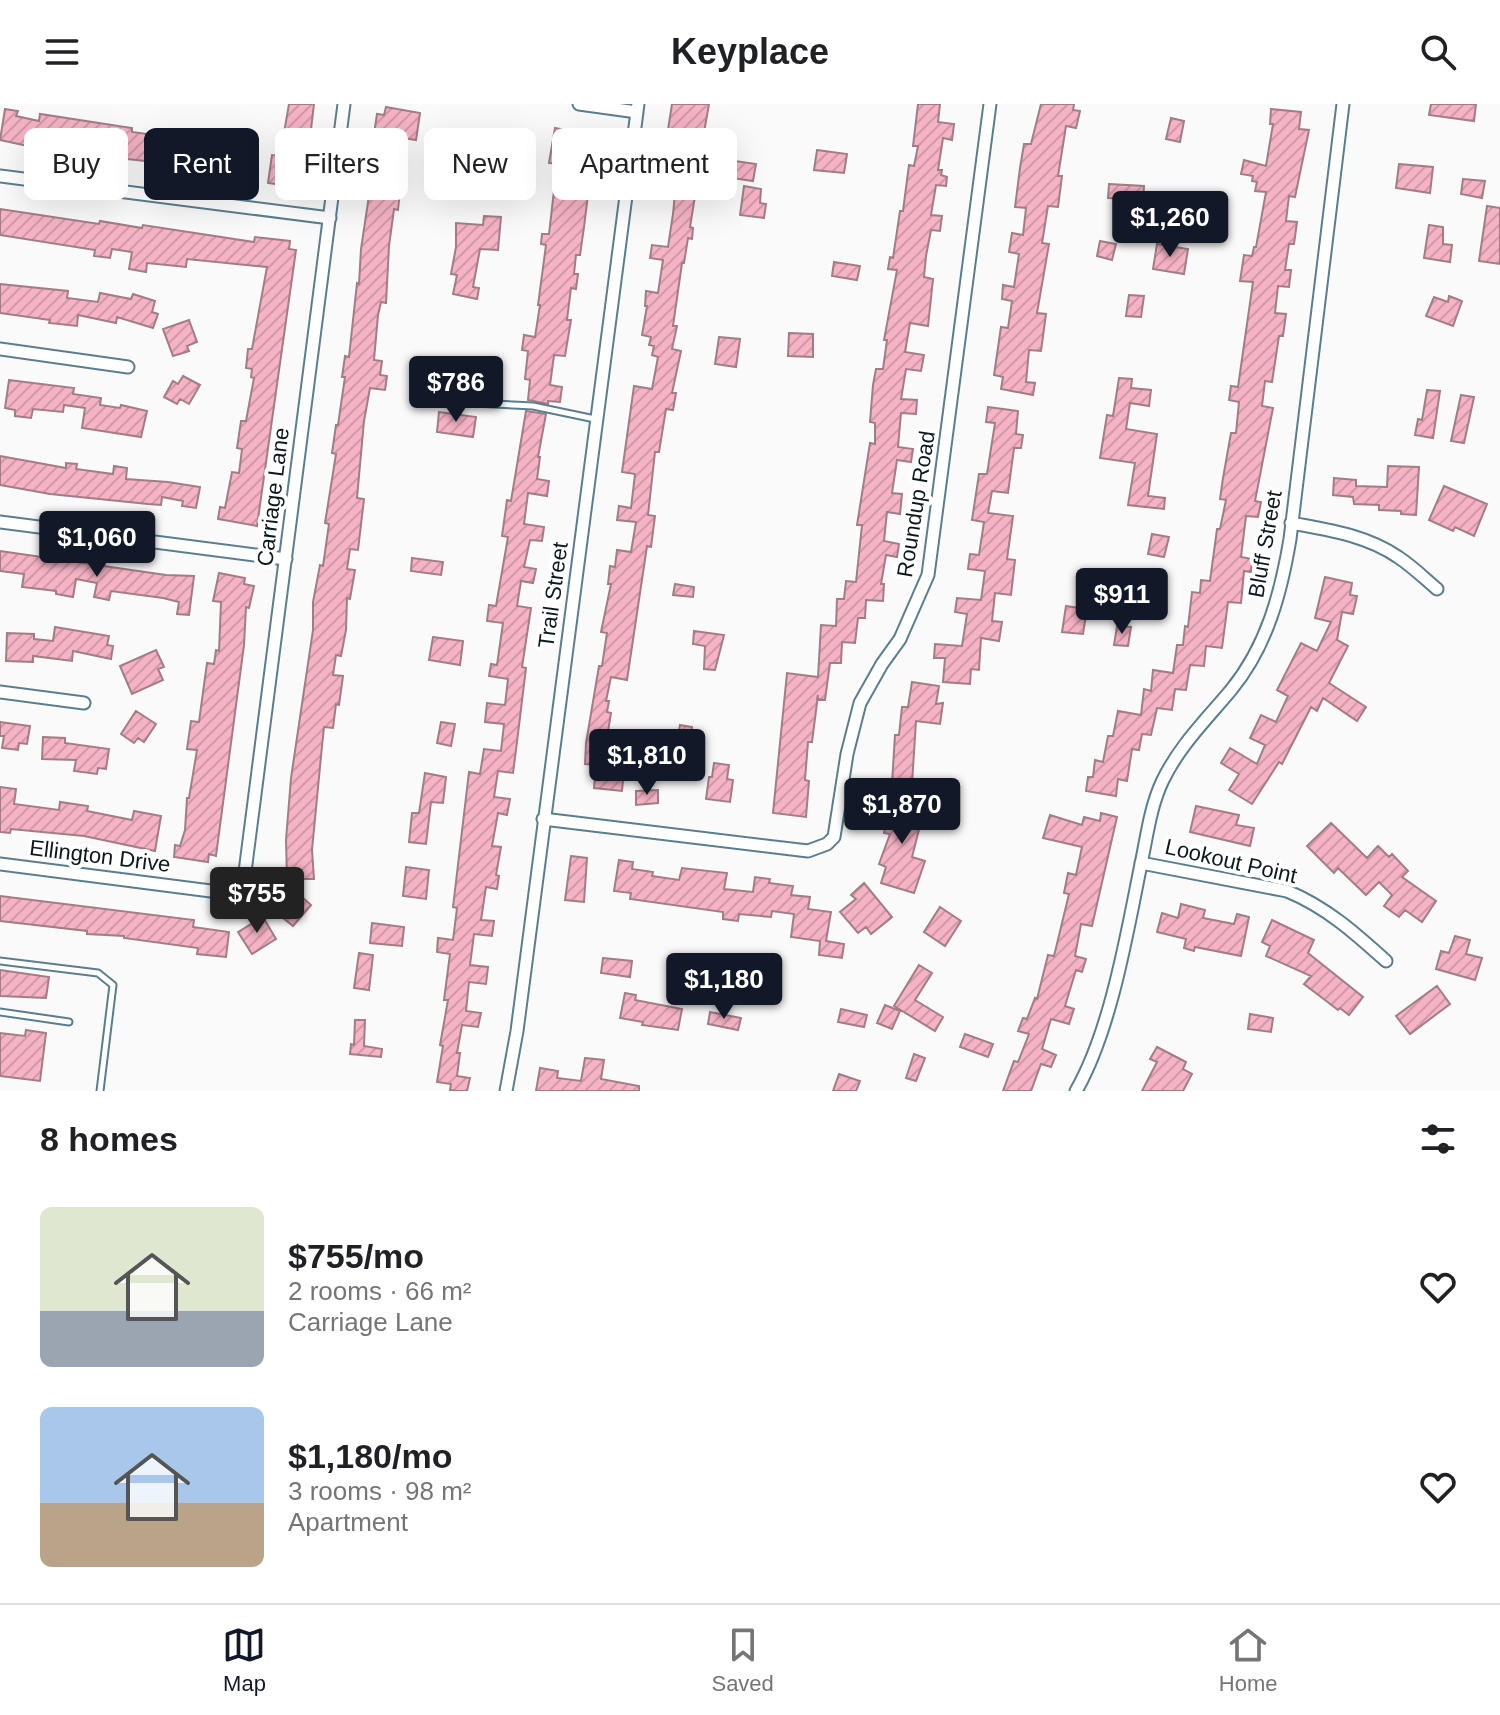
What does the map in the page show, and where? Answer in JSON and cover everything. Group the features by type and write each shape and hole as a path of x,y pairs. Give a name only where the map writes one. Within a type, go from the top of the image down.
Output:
{"street":[{"name":"Carriage Lane","path":"242,895 344,104"},
{"path":"579,104 637,108"},
{"name":"Roundup Road","path":"543,819 808,851 827,844 834,837 847,754 860,703 900,639 928,575 990,104"},
{"name":"Bluff Street","path":"1076,1091 1099,1041 1150,816 1173,761 1185,742 1232,689 1263,640 1278,598 1291,523 1343,104"},
{"name":"Trail Street","path":"506,1091 517,1031 637,108"},
{"path":"0,176 330,218"},
{"path":"0,349 128,367"},
{"path":"0,522 286,559"},
{"path":"1291,523 1332,529 1367,541 1397,556 1437,589"},
{"path":"0,692 84,703"},
{"name":"Lookout Point","path":"1141,863 1297,896 1324,909 1386,961"},
{"name":"Ellington Drive","path":"0,864 242,895"}],"lane":[{"path":"473,403 533,406 596,419"},
{"path":"0,961 98,973 113,985 100,1091"},
{"path":"0,1012 69,1022"}],"building":[{"path":"289,104 314,104 311,128 285,128"},
{"path":"672,104 709,104 705,128 668,128"},
{"path":"918,104 940,104 938,122 954,124 952,140 943,138 938,170 942,170 941,175 947,177 946,186 936,185 931,215 942,216 940,231 931,230 926,256 924,277 933,279 928,326 910,323 905,352 924,355 921,371 906,369 901,399 917,400 916,414 901,413 898,447 913,449 911,462 897,460 892,493 902,494 900,514 887,512 884,541 899,544 897,557 886,555 881,584 884,584 883,601 866,600 865,618 858,618 855,643 842,642 841,663 830,663 825,700 817,699 812,742 808,742 806,817 773,813 787,673 818,677 821,625 836,626 837,599 844,599 846,581 856,582 862,525 857,525 870,443 875,444 875,423 870,422 873,385 876,369 883,369 887,340 884,340 897,270 888,269 890,257 893,258 900,211 903,211 909,165 914,166 918,146 913,146"},
{"path":"1041,104 1074,104 1073,110 1080,111 1076,128 1066,126 1058,176 1062,176 1058,207 1048,206 1047,212 1042,243 1049,244 1037,313 1046,314 1041,351 1029,350 1026,382 1035,383 1033,395 1001,389 1003,377 994,375 1001,327 1008,328 1012,301 1002,299 1003,285 1014,287 1019,254 1009,252 1012,233 1023,235 1026,208 1015,207 1024,144 1031,144"},
{"path":"1431,104 1476,104 1474,121 1429,115"},
{"path":"386,107 420,113 416,140 408,139 408,128 375,128 377,114 384,115"},
{"path":"5,109 18,111 16,116 39,121 40,114 132,128 132,132 144,134 144,161 128,159 128,128 24,128 24,145 0,140"},
{"path":"1271,109 1301,112 1299,129 1309,130 1295,197 1289,196 1286,221 1297,222 1294,244 1289,244 1285,270 1291,270 1289,287 1278,286 1275,313 1286,314 1283,336 1279,336 1272,382 1265,381 1262,406 1273,408 1255,501 1261,502 1258,517 1246,516 1241,557 1252,559 1251,572 1244,571 1241,603 1228,602 1222,648 1206,646 1204,666 1190,665 1186,690 1175,689 1172,710 1157,708 1151,735 1142,734 1139,750 1132,749 1127,781 1118,779 1116,796 1086,791 1088,777 1093,777 1095,760 1103,762 1108,736 1113,736 1118,711 1141,715 1144,689 1151,691 1153,670 1173,673 1177,645 1183,645 1185,626 1188,627 1192,592 1200,593 1201,580 1210,581 1217,529 1220,529 1226,500 1220,499 1223,478 1231,433 1236,433 1239,402 1229,400 1231,386 1238,387 1253,282 1240,281 1244,255 1252,256 1256,247 1266,192 1255,191 1257,182 1252,181 1253,176 1241,174 1244,160 1266,166 1273,124 1270,124"},
{"path":"1171,118 1184,121 1180,142 1166,139"},
{"path":"817,150 847,154 844,173 814,170"},
{"path":"272,155 275,155 275,184 268,183"},
{"path":"737,161 756,164 753,181 737,179"},
{"path":"1399,164 1433,167 1430,193 1396,188"},
{"path":"1463,179 1485,181 1482,198 1461,194"},
{"path":"1109,184 1144,186 1143,200 1108,198"},
{"path":"744,186 761,189 760,203 766,204 764,218 740,215"},
{"path":"368,200 399,200 398,210 394,209 386,303 381,302 378,315 374,360 382,361 380,375 387,376 385,390 370,388 364,421 357,498 364,499 358,550 350,549 347,569 355,570 350,599 347,598 341,656 336,655 333,675 343,676 339,705 336,704 333,728 324,727 312,850 314,879 287,879 286,840 291,778 313,630 313,602 320,565 323,566 329,524 325,523 336,454 332,453 345,377 342,377 345,356 349,357"},
{"path":"553,200 587,200 580,255 576,255 576,289 571,288 567,320 571,320 565,356 554,355 550,385 562,387 560,402 548,401 548,404 528,400 530,380 525,379 528,351 522,350 524,335 535,337 546,245 541,244 542,234 549,234"},
{"path":"674,200 694,200 690,227 693,228 692,239 688,238 682,263 673,326 677,326 672,349 681,351 672,393 676,393 673,410 666,409 659,452 655,452 648,515 655,516 651,547 647,546 627,680 611,677 606,701 609,701 607,712 611,713 604,756 625,758 622,791 594,788 596,765 585,764 586,743 607,633 601,632 611,584 608,584 610,566 615,567 617,550 631,552 636,522 617,520 619,506 631,508 635,474 622,472 634,386 652,389 658,357 652,355 654,346 649,345 651,337 642,335 646,291 658,293 663,260 650,258 652,245 668,247"},
{"path":"1487,206 1500,208 1500,264 1479,261"},
{"path":"0,209 99,224 100,221 142,228 143,225 254,242 255,237 290,241 289,249 296,250 257,526 218,519 220,507 225,508 232,472 239,473 242,449 237,448 241,421 246,421 254,378 251,377 252,369 246,368 248,349 252,349 267,267 187,259 186,267 147,263 146,272 129,269 132,252 112,249 110,258 94,256 95,250 0,235"},
{"path":"484,216 501,217 498,250 480,249 473,287 479,288 477,299 453,294 457,275 451,274 456,223 483,225"},
{"path":"1429,225 1443,227 1443,244 1452,245 1450,262 1424,258"},
{"path":"1100,241 1116,244 1112,260 1097,256"},
{"path":"1157,244 1188,249 1184,274 1153,269"},
{"path":"834,262 860,266 857,280 832,276"},
{"path":"0,284 68,291 67,298 98,302 100,293 131,299 133,294 155,301 152,312 158,314 153,328 117,317 116,323 78,315 77,326 49,323 50,320 0,313"},
{"path":"1129,295 1144,296 1141,317 1126,316"},
{"path":"1449,296 1462,301 1453,326 1426,316 1434,297 1448,302"},
{"path":"189,320 197,342 187,346 189,351 173,356 163,329"},
{"path":"789,333 813,334 813,357 788,356"},
{"path":"719,337 740,339 736,367 715,364"},
{"path":"183,376 200,385 189,404 180,399 177,404 164,397 173,381 178,384"},
{"path":"1119,378 1132,379 1131,388 1151,390 1149,406 1130,403 1126,429 1157,434 1148,496 1165,498 1164,509 1128,505 1135,463 1100,458 1107,415 1113,416"},
{"path":"9,380 74,388 73,394 101,398 100,405 120,408 121,405 147,411 141,437 82,428 85,408 64,405 63,412 33,409 31,418 15,416 15,410 5,408"},
{"path":"1427,390 1440,391 1433,438 1415,435 1418,419 1422,420"},
{"path":"1461,395 1474,397 1464,443 1451,441"},
{"path":"988,407 1018,411 1016,434 1023,435 1021,448 1014,448 1008,493 992,491 988,513 1013,516 1007,559 1015,560 1011,595 995,593 992,621 1002,622 999,641 981,638 979,670 971,669 970,684 943,682 945,658 934,658 935,644 962,646 967,614 955,612 957,598 981,600 985,571 968,569 970,554 979,555 984,522 972,520 979,474 987,474 995,423 986,422"},
{"path":"526,411 546,414 537,479 549,481 547,496 528,493 524,524 544,527 542,541 530,540 524,567 536,569 533,583 521,581 517,606 531,608 522,667 526,668 513,773 498,771 494,797 510,799 507,815 498,813 492,846 501,847 497,889 486,887 481,920 494,921 492,936 474,934 470,965 488,967 486,984 469,982 466,1011 481,1013 478,1027 462,1025 457,1076 470,1078 467,1091 457,1091 450,1090 451,1084 437,1082 448,1000 444,1000 450,954 437,952 438,938 453,940 457,908 453,907 469,772 480,774 484,749 501,751 504,724 485,722 487,703 505,705 508,679 489,676 491,664 497,665 503,623 487,621 489,605 496,606 508,537 502,536 507,500 511,501"},
{"path":"439,412 476,417 473,437 437,432"},
{"path":"0,456 66,468 66,463 77,464 76,469 113,474 114,466 127,468 126,479 200,487 196,508 182,506 183,501 162,497 161,505 50,494 0,485"},
{"path":"1388,466 1419,467 1416,515 1379,510 1379,505 1354,504 1353,497 1333,495 1334,478 1356,480 1356,486 1387,487"},
{"path":"1444,486 1487,504 1474,536 1429,520"},
{"path":"1152,534 1169,537 1164,557 1148,554"},
{"path":"0,551 166,575 194,576 189,615 177,614 179,602 163,598 111,591 109,600 94,597 97,583 76,579 73,597 56,594 56,591 22,587 24,574 0,571"},
{"path":"412,558 443,562 441,575 411,571"},
{"path":"219,573 245,578 244,584 254,586 249,608 246,607 244,645 216,856 209,854 208,862 174,857 175,845 180,846 185,830 187,798 197,750 187,749 191,721 199,722 207,663 214,664 216,650 219,651 221,602 213,601"},
{"path":"1325,577 1352,583 1350,595 1357,596 1353,614 1342,612 1337,640 1348,646 1329,683 1366,707 1357,721 1323,698 1317,711 1311,707 1282,764 1279,762 1252,804 1229,790 1239,774 1221,763 1230,748 1257,764 1265,745 1250,738 1261,715 1276,722 1288,696 1277,690 1301,643 1317,651 1331,622 1315,618"},
{"path":"675,584 694,587 693,597 673,595"},
{"path":"1112,591 1126,594 1124,598 1132,600 1130,609 1099,602 1101,594 1111,596"},
{"path":"1066,606 1087,609 1083,634 1062,632"},
{"path":"1117,626 1131,627 1128,646 1114,645"},
{"path":"55,627 109,636 107,645 113,646 111,659 73,651 72,661 33,656 33,662 6,661 7,633 34,634 34,639 53,641"},
{"path":"694,631 724,635 715,670 704,669 705,646 693,644"},
{"path":"433,637 463,641 460,665 429,660"},
{"path":"156,650 164,667 158,669 163,680 132,694 120,666"},
{"path":"912,682 939,686 936,704 943,703 940,724 916,721 912,784 892,783 895,735 899,735 902,707 908,707"},
{"path":"136,711 156,724 144,742 138,738 134,743 121,734"},
{"path":"0,722 30,726 27,744 19,743 18,750 2,748 4,736 0,736"},
{"path":"441,722 455,724 451,746 437,743"},
{"path":"680,725 692,727 689,750 676,748"},
{"path":"43,737 65,738 65,743 109,749 106,769 98,768 97,774 74,771 76,760 42,759"},
{"path":"714,763 729,765 727,779 733,780 730,802 706,799"},
{"path":"425,773 446,777 443,803 431,802 426,844 409,842 412,813 419,813"},
{"path":"0,787 16,789 14,804 59,810 60,802 88,806 87,811 132,820 134,811 161,816 155,851 84,836 11,829 10,833 0,832"},
{"path":"658,790 658,803 636,805 636,791"},
{"path":"893,798 925,806 912,857 925,861 914,893 881,883 886,867 879,864 890,834 884,833"},
{"path":"1196,806 1239,815 1236,825 1254,828 1250,846 1190,832"},
{"path":"1101,813 1117,817 1092,926 1081,924 1075,956 1086,959 1082,972 1076,970 1065,1006 1074,1009 1069,1024 1051,1019 1042,1049 1056,1055 1051,1067 1041,1064 1031,1091 1003,1091 1014,1061 1018,1062 1029,1034 1018,1031 1037,999 1048,955 1054,956 1069,894 1064,893 1068,873 1076,875 1082,847 1043,838 1050,815 1082,825 1084,817 1100,821"},
{"path":"1331,823 1367,858 1378,846 1389,857 1392,854 1408,871 1402,877 1436,901 1422,922 1405,910 1399,917 1384,906 1392,895 1379,882 1366,895 1338,868 1334,873 1307,846"},
{"path":"571,856 587,858 584,902 565,900"},
{"path":"619,860 633,862 632,869 653,872 652,876 679,880 682,868 727,873 724,889 753,892 755,877 770,879 769,883 793,886 791,895 810,897 808,909 831,912 826,941 844,944 842,958 819,955 820,941 791,937 794,914 772,911 771,917 739,914 738,921 723,919 723,912 630,899 631,893 614,891"},
{"path":"406,867 429,870 426,899 403,896"},
{"path":"864,883 892,917 871,934 866,927 858,933 840,912 856,899 851,895"},
{"path":"291,887 311,905 293,926 272,909"},
{"path":"0,896 194,920 193,927 229,932 226,957 197,954 198,948 124,936 87,934 87,931 0,921"},
{"path":"1181,904 1205,910 1203,918 1234,924 1237,914 1249,917 1241,956 1195,947 1194,951 1184,948 1186,939 1157,932 1162,913 1178,918"},
{"path":"940,907 961,921 945,946 924,932"},
{"path":"263,917 276,939 252,954 238,932"},
{"path":"1272,920 1314,940 1308,953 1363,997 1349,1015 1304,984 1311,976 1266,956 1270,946 1262,942"},
{"path":"372,923 404,927 402,946 370,943"},
{"path":"1455,936 1470,940 1466,954 1482,958 1475,980 1436,969 1441,951 1449,953"},
{"path":"359,953 373,955 369,990 354,988"},
{"path":"603,958 632,961 630,977 601,973"},
{"path":"919,965 932,973 915,1000 943,1017 935,1031 894,1006"},
{"path":"0,970 49,977 46,998 0,996"},
{"path":"692,971 715,975 711,999 689,996"},
{"path":"1437,986 1450,1004 1410,1034 1396,1016"},
{"path":"625,993 636,995 635,1000 682,1009 678,1030 620,1018"},
{"path":"885,1005 900,1011 892,1029 877,1023"},
{"path":"841,1009 867,1015 864,1027 838,1022"},
{"path":"710,1012 741,1018 738,1030 708,1024"},
{"path":"1250,1014 1273,1018 1271,1032 1248,1029"},
{"path":"355,1020 365,1020 364,1046 382,1049 381,1057 350,1054 351,1044 354,1045"},
{"path":"26,1030 46,1033 40,1081 0,1076 0,1033 25,1036"},
{"path":"965,1034 993,1044 988,1057 960,1047"},
{"path":"1157,1047 1186,1062 1183,1069 1192,1074 1183,1091 1142,1091 1157,1062 1150,1059"},
{"path":"914,1054 925,1058 916,1081 906,1078"},
{"path":"585,1058 604,1060 601,1079 639,1086 639,1091 536,1091 540,1068 558,1071 557,1078 581,1081"},
{"path":"839,1074 860,1081 856,1091 833,1091"}]}
